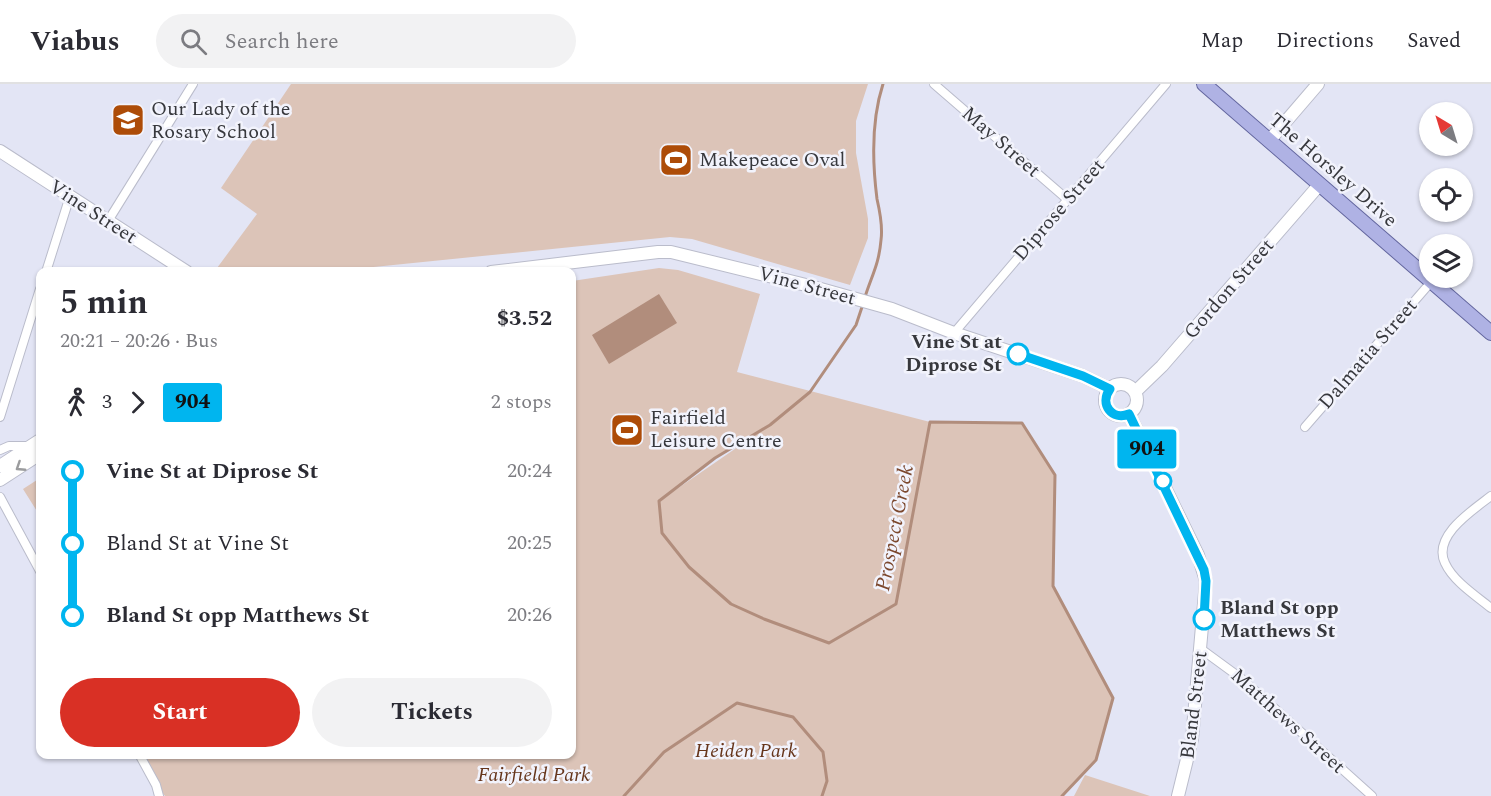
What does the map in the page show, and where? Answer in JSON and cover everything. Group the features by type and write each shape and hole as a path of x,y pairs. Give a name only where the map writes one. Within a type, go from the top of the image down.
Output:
{"main road":[{"name":"The Horsley Drive","path":"1204,84 1419,271"},
{"path":"1269,141 1318,84"},
{"name":"Vine Street","path":"0,151 179,267"},
{"name":"Gordon Street","path":"1135,392 1162,366 1320,184"},
{"name":"Vine Street","path":"533,267 671,252 892,309 954,333 1083,376 1110,389"},
{"name":"The Horsley Drive","path":"1438,288 1491,333"},
{"path":"1124,384 1132,388 1137,397 1136,406 1129,414 1115,415 1107,408 1106,398 1110,389 1124,384"},
{"name":"Bland Street","path":"1129,414 1204,570 1206,592 1192,739 1178,796"},
{"path":"0,466 36,448"},
{"path":"0,480 36,448"}],"street":[{"path":"108,221 194,84"},
{"name":"May Street","path":"934,84 1068,200"},
{"name":"Diprose Street","path":"954,333 1167,85"},
{"path":"48,267 70,196"},
{"name":"Dalmatia Street","path":"1305,427 1426,288"},
{"path":"0,417 36,302"},
{"path":"0,450 9,446 36,447"},
{"path":"1491,496 1462,518 1450,531 1442,547 1444,562 1452,574 1491,608"},
{"path":"0,497 36,564"},
{"name":"Matthews Street","path":"1201,649 1242,679 1372,796"},
{"path":"142,759 156,785 159,796"}],"green space":[{"path":"291,84 868,84 856,121 856,153 868,219 868,238 850,285 692,239 670,237 374,267 218,267 257,214 221,188"},
{"path":"659,268 678,270 760,294 737,372 930,422 1022,423 1055,475 1053,586 1113,698 1096,760 1062,796 165,796 141,759 576,759 576,280","holes":["759,432 671,493 715,458"]},
{"path":"36,481 36,510 23,489"},
{"path":"1085,775 1150,796 1074,796"}],"shaded area":[{"path":"659,294 677,323 609,364 592,335"}],"waterway":[{"name":"Prospect Creek","path":"865,297 877,263 882,235 875,184 874,141 876,112 883,84"},
{"name":"Prospect Creek","path":"863,304 856,325 810,392 770,425 715,458 659,501 662,533 689,567 731,604 829,643 896,604 930,422 1022,423 1055,475 1053,586 1113,698 1096,760 1062,796"},
{"name":"Prospect Creek","path":"624,796 664,752 737,703 793,717 823,752 827,781 822,796"}],"bus line":[{"name":"904","path":"1018,354 1083,376 1110,389 1106,398 1110,412 1120,416 1129,414 1204,570 1206,581 1204,619"}],"place":[{"name":"Our Lady of the Rosary School","path":"128,120"},
{"name":"Makepeace Oval","path":"676,160"},
{"name":"Vine St at Diprose St","path":"1018,354"},
{"name":"Fairfield Leisure Centre","path":"627,430"},
{"name":"Bland St opp Matthews St","path":"1204,619"}],"park label":[{"name":"Heiden Park","path":"746,751"},
{"name":"Fairfield Park","path":"534,775"}]}
